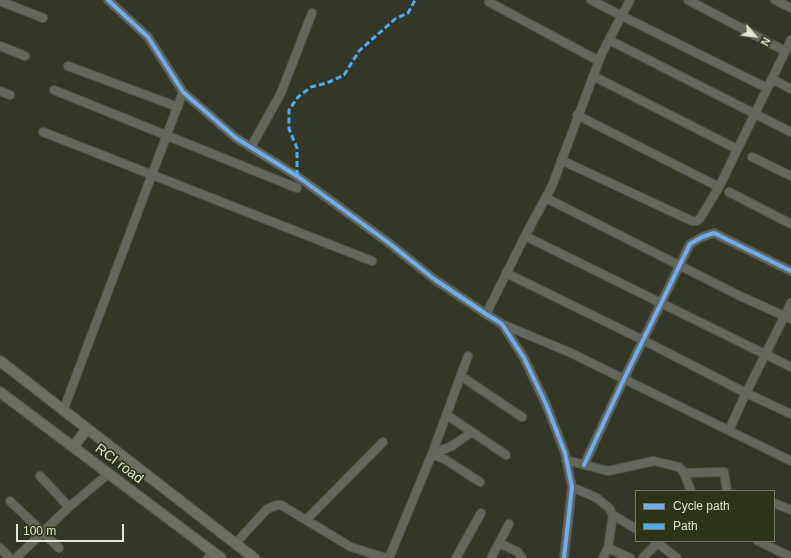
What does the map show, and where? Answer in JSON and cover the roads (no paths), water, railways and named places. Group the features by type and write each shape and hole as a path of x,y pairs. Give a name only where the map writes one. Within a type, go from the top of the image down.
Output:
{"main road":[{"path":"0,361 254,558"},
{"name":"RCI road","path":"0,392 214,556"},
{"path":"74,448 87,429"}],"street":[{"path":"108,0 148,37 183,92 236,138 297,176 389,243 434,278 486,314 502,324 571,353 624,378 791,461"},
{"path":"591,0 768,88"},
{"path":"486,314 552,186 599,61 630,0"},
{"path":"561,160 692,222 697,221 701,217 718,187 789,45 688,0"},
{"path":"775,0 791,8"},
{"path":"0,1 43,18"},
{"path":"489,2 599,61"},
{"path":"250,147 282,93 312,13"},
{"path":"609,40 791,132"},
{"path":"0,46 25,56"},
{"path":"68,66 178,107"},
{"path":"593,76 737,149"},
{"path":"772,79 791,89"},
{"path":"0,90 10,95"},
{"path":"54,90 297,188"},
{"path":"63,411 183,92"},
{"path":"578,115 718,187"},
{"path":"43,132 372,261"},
{"path":"752,157 791,176"},
{"path":"730,192 791,224"},
{"path":"546,198 740,296 788,318"},
{"path":"586,465 624,378 690,244 702,237 714,233 791,271"},
{"path":"525,236 791,367"},
{"path":"506,273 791,414"},
{"path":"729,430 766,354 788,318 791,304"},
{"path":"502,324 524,358 565,453 572,487 564,558"},
{"path":"235,544 267,509 272,506 281,505 351,547 390,556 432,454 468,356"},
{"path":"461,376 522,417"},
{"path":"447,415 506,455"},
{"path":"432,454 452,446 472,432"},
{"path":"306,520 383,442"},
{"path":"432,454 446,460 480,482"},
{"path":"566,460 608,471 654,461 679,467 684,474 691,490"},
{"path":"684,474 724,472 727,490"},
{"path":"16,558 69,507 108,474"},
{"path":"40,476 69,507"},
{"path":"572,487 597,498 609,508 613,515 635,528"},
{"path":"10,501 59,548"},
{"path":"775,503 791,510"},
{"path":"456,558 481,513"},
{"path":"603,558 608,548 613,515"},
{"path":"492,558 509,524"},
{"path":"643,558 656,542 677,558"},
{"path":"760,542 791,557"},
{"path":"499,543 518,552 522,558"},
{"path":"0,548 10,558"},
{"path":"608,548 630,558"}]}
